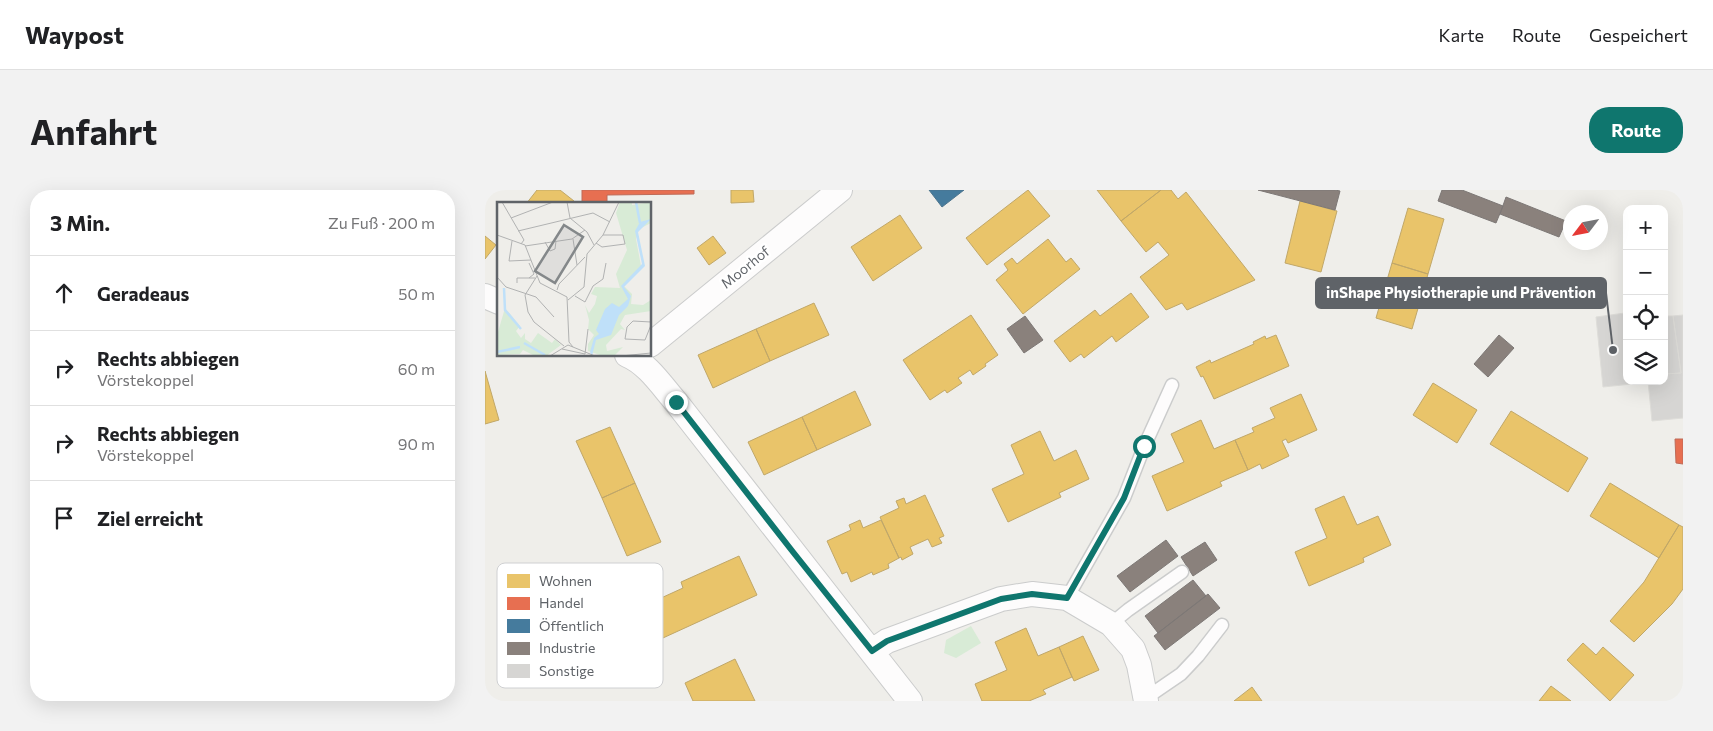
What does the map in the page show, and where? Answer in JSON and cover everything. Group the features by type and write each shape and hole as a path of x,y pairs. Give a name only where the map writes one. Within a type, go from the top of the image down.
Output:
{"street":[{"name":"Moorhof","path":"651,342 840,190"},
{"path":"485,296 497,301"},
{"path":"639,356 648,370 911,701"},
{"path":"872,651 887,641 1001,599 1032,594 1067,598 1111,624 1133,649 1139,665 1146,699"}],"lane":[{"path":"1067,598 1124,498 1144,446 1173,385"},
{"path":"1111,624 1182,572"},
{"path":"1146,699 1181,674 1222,625"}],"green space":[{"path":"971,626 981,643 956,658 944,653 946,640"}],"building: Wohnen":[{"path":"537,190 560,190 574,201 573,202 528,202"},
{"path":"731,190 753,190 754,202 731,203"},
{"path":"1028,190 1050,216 987,265 966,238"},
{"path":"1097,190 1161,190 1121,221"},
{"path":"1161,190 1171,190 1178,199 1186,192 1255,280 1187,310 1182,303 1166,310 1140,277 1169,255 1158,242 1146,252 1121,221"},
{"path":"1300,201 1337,211 1321,272 1285,263"},
{"path":"1408,208 1444,219 1428,274 1392,263"},
{"path":"900,215 922,248 873,281 851,247"},
{"path":"485,236 496,245 485,259"},
{"path":"713,236 726,253 709,265 697,248"},
{"path":"1048,239 1066,262 1071,258 1080,269 1023,314 996,280 1008,270 1004,264 1012,258 1017,264"},
{"path":"1392,263 1428,274 1412,329 1376,318"},
{"path":"1131,293 1149,317 1116,342 1112,336 1084,358 1081,354 1070,362 1054,341 1095,310 1100,316"},
{"path":"814,303 829,335 770,361 756,329"},
{"path":"971,315 998,355 973,375 970,370 958,378 962,383 947,393 945,390 930,400 903,360"},
{"path":"756,329 770,361 713,388 698,355"},
{"path":"1276,335 1289,366 1214,399 1203,376 1201,377 1196,367 1210,360 1211,363 1254,344 1253,342 1265,336 1266,339"},
{"path":"485,371 499,420 485,424"},
{"path":"1433,383 1477,410 1457,443 1413,415"},
{"path":"855,391 871,425 817,450 802,417"},
{"path":"1301,394 1317,430 1288,443 1286,439 1282,441 1289,456 1262,469 1260,464 1248,470 1235,440 1254,432 1252,428 1275,418 1270,408"},
{"path":"1511,411 1588,458 1568,492 1490,444"},
{"path":"802,417 817,450 764,475 748,442"},
{"path":"1201,420 1214,449 1235,440 1248,470 1220,482 1222,486 1167,511 1152,476 1184,462 1171,434"},
{"path":"610,427 635,483 602,498 576,441"},
{"path":"1040,431 1054,461 1076,450 1089,479 1059,493 1061,497 1008,522 992,489 1024,474 1011,445"},
{"path":"635,483 661,542 627,556 602,498"},
{"path":"1610,483 1679,525 1659,558 1590,516"},
{"path":"925,495 944,536 939,538 942,543 932,547 928,539 910,547 913,554 902,560 901,557 899,558 880,517 899,508 896,501 904,498 906,504"},
{"path":"1344,496 1357,525 1378,516 1391,545 1363,558 1364,562 1309,586 1295,552 1327,538 1315,509"},
{"path":"860,520 863,528 881,520 899,558 888,564 889,568 873,575 872,572 851,582 847,572 842,574 827,541 851,530 849,525"},
{"path":"1679,525 1683,527 1683,589 1672,604 1634,642 1610,621 1644,582"},
{"path":"739,556 757,595 663,638 663,597 683,588 681,582"},
{"path":"1026,628 1038,656 1059,647 1072,677 1043,690 1046,694 1029,701 982,701 975,684 1007,670 995,642"},
{"path":"1083,636 1099,670 1074,681 1059,647"},
{"path":"1583,643 1596,655 1603,647 1634,675 1610,701 1567,660"},
{"path":"735,659 755,701 693,701 685,683"},
{"path":"1551,686 1571,701 1539,701"},
{"path":"1252,687 1262,701 1234,701"}],"building: Handel":[{"path":"582,190 694,190 694,194 607,195 607,202 582,202"},
{"path":"1675,439 1683,439 1683,464 1676,463"}],"building: Öffentlich":[{"path":"929,190 964,190 942,207"}],"building: Industrie":[{"path":"1258,190 1335,190 1340,191 1335,210"},
{"path":"1442,190 1462,190 1503,206 1496,223 1438,201"},
{"path":"1506,197 1563,220 1563,228 1559,237 1500,214"},
{"path":"1025,316 1043,340 1024,353 1007,329"},
{"path":"1499,335 1514,348 1488,377 1474,364"},
{"path":"1166,540 1178,556 1130,592 1117,576"},
{"path":"1205,542 1217,560 1193,576 1181,557"},
{"path":"1193,580 1206,596 1158,633 1145,616"},
{"path":"1208,594 1220,608 1165,650 1154,636"}],"building: Sonstige":[{"path":"1623,313 1623,385 1603,387 1596,317"},
{"path":"1683,315 1683,418 1652,421 1648,385 1668,385 1668,374 1681,373 1673,316"},
{"path":"1668,316 1673,316 1681,373 1668,374"}],"place":[{"name":"inShape Physiotherapie und Prävention","path":"1613,350"}],"route":[{"path":"676,402 872,651 887,641 1001,599 1032,594 1067,598 1124,498 1144,446"}]}
